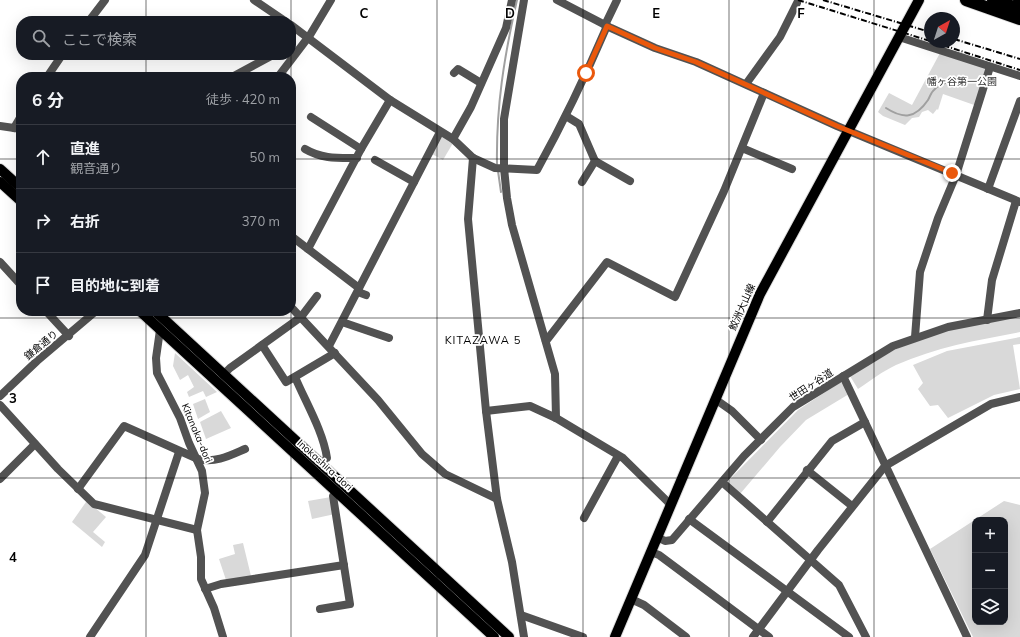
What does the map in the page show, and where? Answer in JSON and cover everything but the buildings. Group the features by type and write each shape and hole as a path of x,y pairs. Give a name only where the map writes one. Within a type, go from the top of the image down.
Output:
{"highway":[{"path":"966,0 1020,19"},
{"path":"980,0 1020,14"},
{"path":"993,0 1020,10"}],"main road":[{"name":"鮫洲大山線","path":"615,637 770,274 920,0"},
{"path":"0,169 16,183"},
{"path":"0,182 16,196"},
{"name":"Inokashira-dori","path":"145,316 494,637"},
{"name":"Inokashira-dori","path":"160,316 509,637"}],"street":[{"path":"93,16 105,0"},
{"path":"254,0 278,16"},
{"path":"296,46 308,37 331,0"},
{"path":"453,139 471,107 506,28 512,0"},
{"path":"524,0 504,118 500,168 512,225 555,374 556,418"},
{"path":"557,0 606,26 655,48 696,62 849,130 1018,201 992,280 987,320"},
{"path":"296,29 390,100 453,139 473,158 500,168 537,170 574,102 617,0"},
{"path":"746,84 780,37 796,5"},
{"path":"899,37 1020,76"},
{"path":"50,72 59,60"},
{"path":"241,72 264,60"},
{"path":"281,72 288,60"},
{"path":"915,337 920,272 938,218 956,175 990,67"},
{"path":"454,73 458,69 481,83"},
{"path":"546,341 607,262 675,297 724,191 764,93"},
{"path":"308,249 361,149 390,100"},
{"path":"988,189 1020,101"},
{"path":"566,116 579,124 595,161 630,181"},
{"path":"312,117 361,149"},
{"path":"0,126 16,128"},
{"path":"329,346 440,132"},
{"path":"742,148 792,169"},
{"path":"304,149 317,156 332,158 357,158"},
{"path":"473,158 468,218 486,411 497,500 510,556 524,637"},
{"path":"375,160 414,182"},
{"path":"582,182 595,161"},
{"path":"296,240 366,295"},
{"path":"0,262 16,280"},
{"path":"223,375 301,317 317,296"},
{"path":"296,312 378,400 422,454 445,474 497,500"},
{"name":"世田ヶ谷道","path":"657,537 665,541 670,540 761,440 793,408 887,348 915,337 948,327 1020,313"},
{"path":"51,316 69,336"},
{"name":"鎌倉通り","path":"0,396 91,316"},
{"path":"342,322 389,338"},
{"name":"Kitanaka-dori","path":"160,330 156,358 157,373 180,418 189,443 202,471 205,493 197,530 201,558 201,579 223,637"},
{"path":"262,345 286,382 335,353"},
{"path":"843,376 967,637"},
{"path":"295,377 319,432 326,454 326,460 322,465"},
{"path":"753,637 810,560 885,466 991,404 1020,397"},
{"path":"715,400 732,411 761,440"},
{"path":"0,406 94,504 197,530"},
{"path":"486,411 530,406 556,418 618,456 671,505"},
{"path":"767,522 807,470 832,441 864,422"},
{"path":"78,489 124,426 198,460 208,461 224,458 245,449"},
{"path":"0,479 35,444"},
{"path":"90,637 145,555 155,520 179,452"},
{"path":"584,518 618,456"},
{"path":"807,470 852,506"},
{"path":"722,482 839,585 866,637"},
{"path":"320,608 350,604 333,496 337,492"},
{"path":"689,519 849,637"},
{"path":"651,552 659,555 769,637"},
{"path":"206,591 221,584 344,565"},
{"path":"631,599 644,605 686,637"},
{"path":"521,615 583,637"}],"green space":[{"name":"幡ヶ谷第一公園","path":"940,53 988,69 977,106 943,94 938,110 937,109 933,114 928,110 922,112 919,117 912,118 905,125 883,116 878,112 889,93 912,105"},
{"path":"442,136 453,143 443,160 432,154"},
{"path":"1020,315 1020,332 926,353 891,367 858,389 850,376 898,348 928,335 967,325"},
{"path":"1020,337 1020,344 1013,345 1020,389 994,395 948,418 938,405 930,406 918,389 923,383 913,365 947,351"},
{"path":"175,353 217,392 206,397 203,391 189,397 187,392 194,387 188,375 180,380 173,366"},
{"path":"839,383 842,383 849,394 806,420 780,447 740,494 730,485 729,480 798,410"},
{"path":"205,399 210,412 198,419 193,404"},
{"path":"221,411 231,428 206,439 200,422"},
{"path":"331,497 335,514 312,519 308,501"},
{"path":"1004,501 1020,505 1020,637 973,637 930,549 972,522 972,625 1008,625 1008,517 979,517"},
{"path":"86,502 106,517 93,532 105,542 102,547 72,522"},
{"path":"243,543 251,576 226,580 219,559 235,554 233,545"}],"waterway":[{"path":"497,165 499,102 508,42 517,0"},
{"path":"886,108 898,114 913,114 923,106 936,88 945,83 957,81"},
{"path":"498,171 501,192"}],"railway":[{"path":"798,0 924,39"},
{"path":"823,0 924,30"},
{"path":"960,41 1020,59"},
{"path":"952,48 1020,70"}],"district":[{"name":"KITAZAWA 5","path":"483,340"}],"route":[{"path":"586,73 607,26 655,48 696,62 837,126 858,133 952,173"}]}
